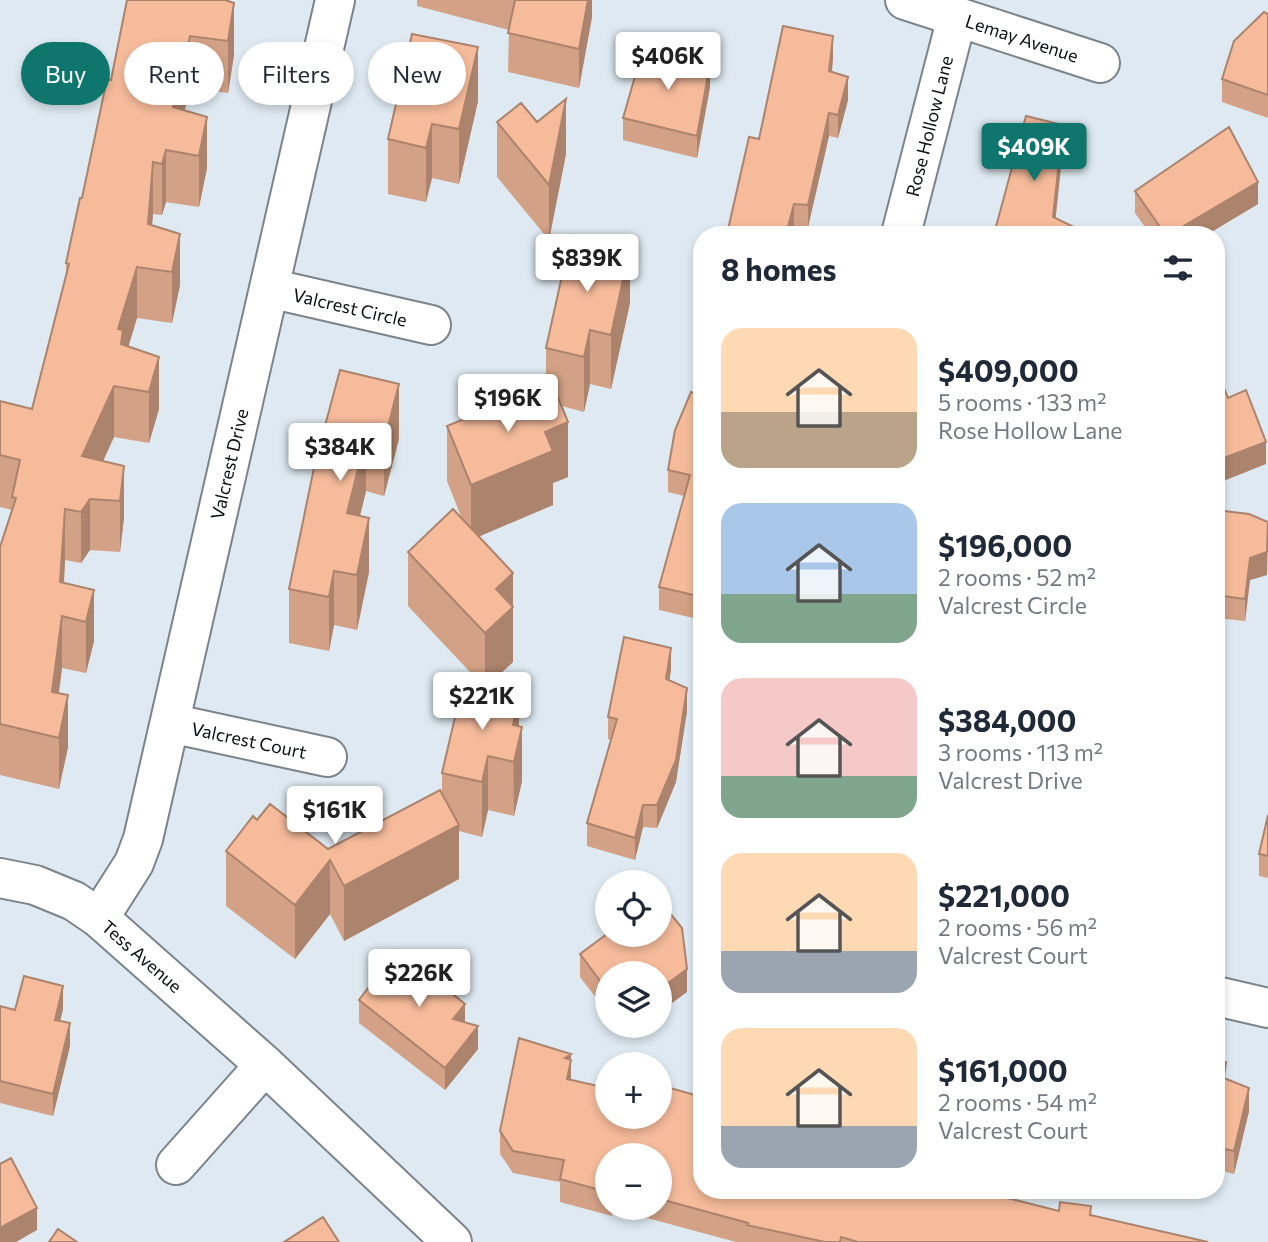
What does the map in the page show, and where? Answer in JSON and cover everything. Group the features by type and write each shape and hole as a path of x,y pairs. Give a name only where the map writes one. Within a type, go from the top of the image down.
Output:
{"street":[{"name":"Valcrest Drive","path":"99,918 139,852 335,0"},
{"name":"Lemay Avenue","path":"905,0 1100,62"},
{"name":"Rose Hollow Lane","path":"903,226 957,17"},
{"name":"Valcrest Circle","path":"269,288 431,325"},
{"name":"Valcrest Court","path":"170,723 327,757"},
{"name":"Tess Avenue","path":"0,878 45,889 74,901 99,918 265,1065 452,1242"},
{"path":"1225,998 1268,1008"},
{"path":"176,1165 265,1065"}],"building":[{"path":"127,0 225,0 234,3 228,41 190,36 189,42 124,42 124,105 173,105 207,117 199,156 166,150 162,164 153,162 148,224 180,234 172,272 137,267 118,329 123,330 121,344 159,357 149,392 114,386 82,456 124,466 120,501 90,499 81,512 65,509 60,582 94,590 86,622 62,616 52,692 68,695 59,738 0,724 0,547 16,498 12,497 20,460 0,455 0,401 32,409 69,264 66,263 102,105 110,105 111,80"},
{"path":"515,0 588,0 579,49 508,33"},
{"path":"1264,12 1268,14 1268,95 1222,79 1234,41"},
{"path":"783,26 833,36 829,71 848,77 838,115 829,113 808,205 794,204 788,226 729,226 749,137 759,139"},
{"path":"412,34 453,42 410,42"},
{"path":"466,45 478,47 466,99"},
{"path":"643,49 710,64 697,136 623,118"},
{"path":"566,99 549,185 497,122 521,103 537,122"},
{"path":"396,105 465,105 459,129 432,124 426,148 388,139"},
{"path":"1026,116 1063,125 1053,217 1072,226 996,226"},
{"path":"1229,127 1258,182 1184,226 1159,226 1135,191"},
{"path":"571,235 630,248 611,335 590,330 584,357 546,348"},
{"path":"340,370 399,384 384,442 366,437 347,513 369,518 357,575 334,571 329,597 289,589 315,463"},
{"path":"552,383 568,422 545,432 553,451 471,485 447,426"},
{"path":"1225,390 1228,398 1246,390 1266,442 1225,458"},
{"path":"691,392 693,393 693,595 659,587 690,475 668,470 675,430"},
{"path":"453,509 513,573 496,589 513,607 485,633 408,552"},
{"path":"1225,511 1249,514 1268,522 1267,552 1250,558 1245,599 1225,596"},
{"path":"624,637 671,648 666,679 687,688 676,760 657,805 643,805 635,838 587,823 617,719 608,717"},
{"path":"463,683 519,696 513,725 522,727 514,762 488,756 482,782 442,773"},
{"path":"440,790 459,825 344,886 330,860 295,905 226,851 253,816 257,820 270,804 328,849"},
{"path":"1268,815 1268,856 1259,854"},
{"path":"672,916 682,928 687,969 672,980 672,961 595,961 595,974 580,954 595,943 595,947 672,947"},
{"path":"397,950 465,1004 453,1019 478,1026 445,1068 359,1000"},
{"path":"24,976 63,986 55,1020 70,1023 53,1094 0,1081 0,1006 15,1010"},
{"path":"519,1038 571,1054 565,1058 571,1060 567,1079 595,1085 595,1129 672,1129 672,1088 693,1094 693,1199 1012,1199 1059,1211 1060,1202 1091,1206 1090,1215 1208,1242 858,1242 841,1237 840,1242 825,1242 747,1225 748,1223 672,1202 672,1143 595,1143 595,1189 560,1179 564,1160 513,1151 500,1131"},
{"path":"1225,1078 1249,1088 1234,1151 1225,1149"},
{"path":"11,1158 37,1208 0,1228 0,1164"},
{"path":"323,1217 339,1242 284,1242"},
{"path":"58,1229 77,1242 49,1242"}]}
